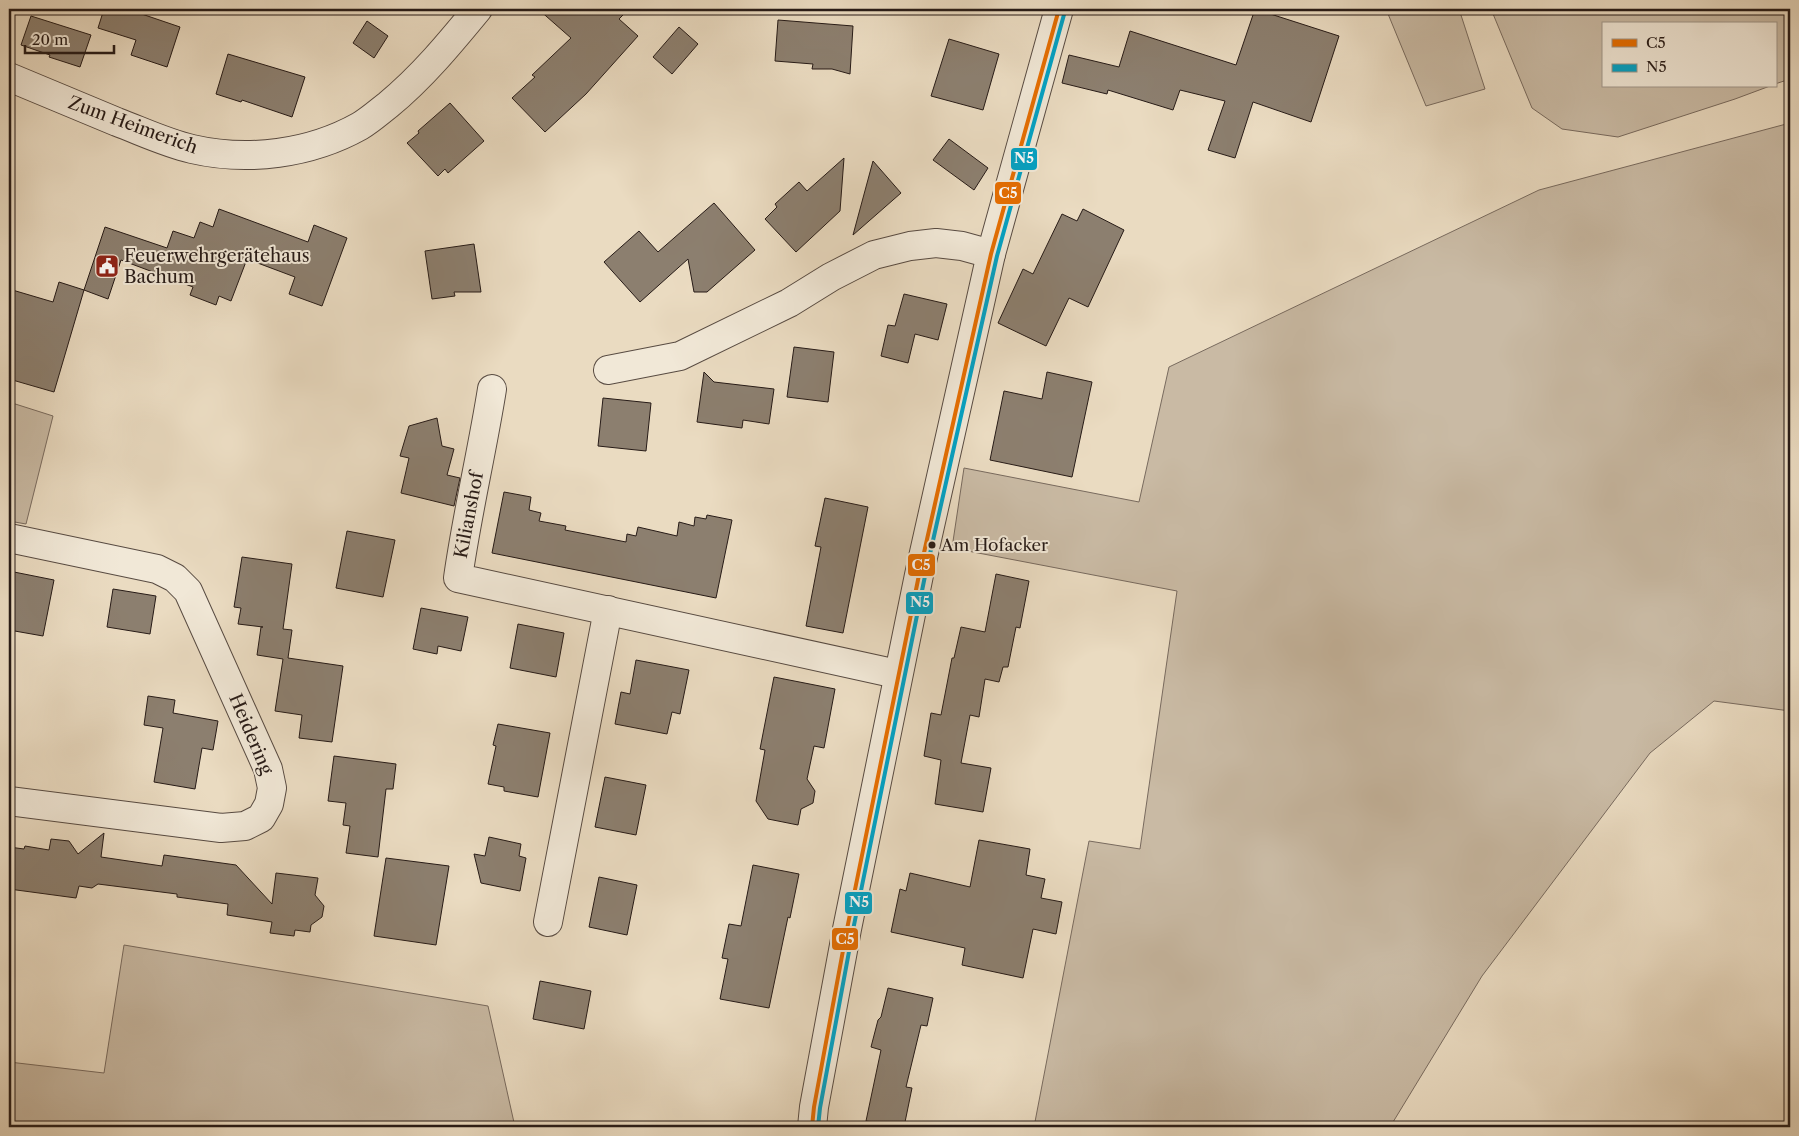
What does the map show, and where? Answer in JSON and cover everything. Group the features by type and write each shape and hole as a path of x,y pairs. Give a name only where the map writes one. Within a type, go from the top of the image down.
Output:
{"street":[{"name":"Zum Heimerich","path":"9,77 149,134 191,149 229,154 260,155 287,152 326,142 361,125 379,112 402,94 424,72 478,9"},
{"path":"812,1127 845,939 897,674 991,254 1059,9"},
{"path":"608,370 680,356 789,303 831,276 874,255 910,246 936,244 962,246 991,254"},
{"name":"Kilianshof","path":"492,389 458,578 897,674"},
{"name":"Heidering","path":"9,538 157,569 174,578 188,591 268,769 272,788 269,804 261,818 245,826 221,828 9,801"},
{"path":"548,922 608,610"}],"shaded area":[{"path":"1386,9 1459,9 1485,89 1426,106"},
{"path":"1491,9 1790,9 1790,79 1776,84 1776,22 1602,22 1602,88 1765,88 1618,137 1562,129 1532,108"},
{"path":"1790,123 1790,711 1714,701 1650,753 1482,976 1390,1127 1034,1127 1089,841 1140,849 1177,591 952,548 964,468 1139,502 1169,367 1539,190"},
{"path":"9,402 53,416 26,524 9,521"},
{"path":"124,945 488,1006 515,1127 9,1127 9,1062 104,1073"}],"building":[{"path":"104,9 127,9 180,27 167,67 131,55 136,40 98,28"},
{"path":"538,9 629,9 619,19 638,36 586,94 545,132 512,98 535,77 532,75 571,38"},
{"path":"1255,9 1339,36 1311,122 1253,102 1235,158 1208,150 1225,101 1180,90 1173,110 1108,90 1107,94 1062,83 1069,55 1119,67 1130,31 1236,65"},
{"path":"31,16 91,35 80,67 21,45"},
{"path":"778,20 853,26 850,74 832,69 812,69 813,64 775,61"},
{"path":"367,21 388,36 374,58 353,43"},
{"path":"679,27 698,44 672,74 653,57"},
{"path":"949,39 999,54 983,110 931,96"},
{"path":"228,54 305,77 292,117 242,100 241,102 216,94"},
{"path":"450,103 484,141 448,173 445,169 438,176 407,143"},
{"path":"949,139 988,168 974,190 933,160"},
{"path":"844,158 840,211 796,252 765,219 777,207 775,204 799,182 807,191"},
{"path":"873,161 901,193 853,235"},
{"path":"714,203 755,250 707,292 694,292 688,259 640,302 604,262 639,231 658,252"},
{"path":"219,209 308,242 314,225 347,238 322,306 289,294 295,277 247,259 231,301 219,296 216,305 190,295 193,287 121,260 108,299 84,290 105,227 167,248 173,231 194,238 200,222 213,227"},
{"path":"1083,209 1124,230 1088,307 1069,298 1046,346 998,323 1023,269 1033,274 1062,214 1077,221"},
{"path":"474,244 481,292 454,292 455,296 432,299 425,251"},
{"path":"59,282 84,290 54,392 9,379 9,289 53,302"},
{"path":"904,294 947,304 938,340 915,334 908,363 881,356 888,325 895,326"},
{"path":"794,347 834,352 828,402 787,397"},
{"path":"704,372 714,382 774,389 769,424 743,420 742,428 697,422"},
{"path":"1047,372 1092,382 1072,477 990,460 1004,391 1042,399"},
{"path":"603,398 651,403 646,451 598,446"},
{"path":"437,418 442,446 454,449 447,475 460,478 454,506 401,493 409,458 400,456 409,426"},
{"path":"504,492 531,497 529,510 541,513 539,521 566,526 565,530 626,542 627,534 636,536 638,527 677,536 679,522 694,526 695,517 706,519 707,515 732,520 716,598 492,553"},
{"path":"825,498 868,507 843,633 806,626 821,547 815,546"},
{"path":"347,531 395,540 383,597 336,588"},
{"path":"242,557 292,564 283,629 292,630 288,658 343,666 332,742 299,738 302,715 275,711 283,659 257,655 261,627 263,627 238,624 241,608 234,607"},
{"path":"9,571 54,580 43,636 9,630"},
{"path":"996,574 1029,581 1020,628 1016,627 1008,667 1003,667 999,682 985,679 979,717 970,715 961,763 991,768 983,812 935,804 941,760 924,756 931,713 941,715 952,658 954,658 961,627 985,632"},
{"path":"113,589 156,596 150,634 107,627"},
{"path":"421,608 468,617 461,651 438,646 437,654 413,649"},
{"path":"518,624 564,633 556,677 510,668"},
{"path":"636,660 689,670 680,714 672,712 667,734 615,724 621,692 630,694"},
{"path":"774,677 835,689 824,748 814,746 807,779 815,791 813,803 801,809 798,825 768,819 756,801 765,750 760,749"},
{"path":"148,696 175,700 173,713 218,721 213,750 202,748 195,789 154,782 163,728 144,725"},
{"path":"498,724 550,733 538,797 504,791 504,787 488,784 496,746 493,745"},
{"path":"334,756 396,764 393,789 386,789 378,857 346,853 350,826 343,825 346,803 328,801"},
{"path":"605,777 646,785 636,835 595,827"},
{"path":"104,833 101,857 162,866 164,855 236,865 272,904 276,873 318,878 315,895 324,906 322,917 311,925 310,932 295,930 294,936 270,933 272,922 227,915 228,904 177,897 177,894 98,884 92,888 79,886 76,898 9,889 9,847 24,849 25,846 49,850 51,839 69,841 78,854"},
{"path":"489,837 521,844 519,856 526,858 520,891 481,883 474,854 485,856"},
{"path":"979,840 1030,849 1026,875 1045,879 1041,898 1062,902 1056,934 1033,929 1023,978 962,965 965,948 891,932 900,889 906,891 910,873 970,887"},
{"path":"386,858 449,866 436,945 374,936"},
{"path":"753,865 799,874 769,1008 720,999 728,959 722,958 729,924 741,926"},
{"path":"599,877 637,885 627,935 589,927"},
{"path":"540,981 591,991 584,1029 533,1019"},
{"path":"888,988 933,998 927,1026 921,1025 906,1087 912,1088 904,1127 866,1121 881,1050 871,1047"}],"transit line":[{"name":"C5","path":"812,1127 814,1107 847,929 919,575 991,254 1059,9"},
{"name":"N5","path":"818,1127 853,930 925,576 997,256 1065,11"}],"place":[{"name":"Feuerwehrgerätehaus Bachum","path":"107,266"},
{"name":"Am Hofacker","path":"932,545"}]}
